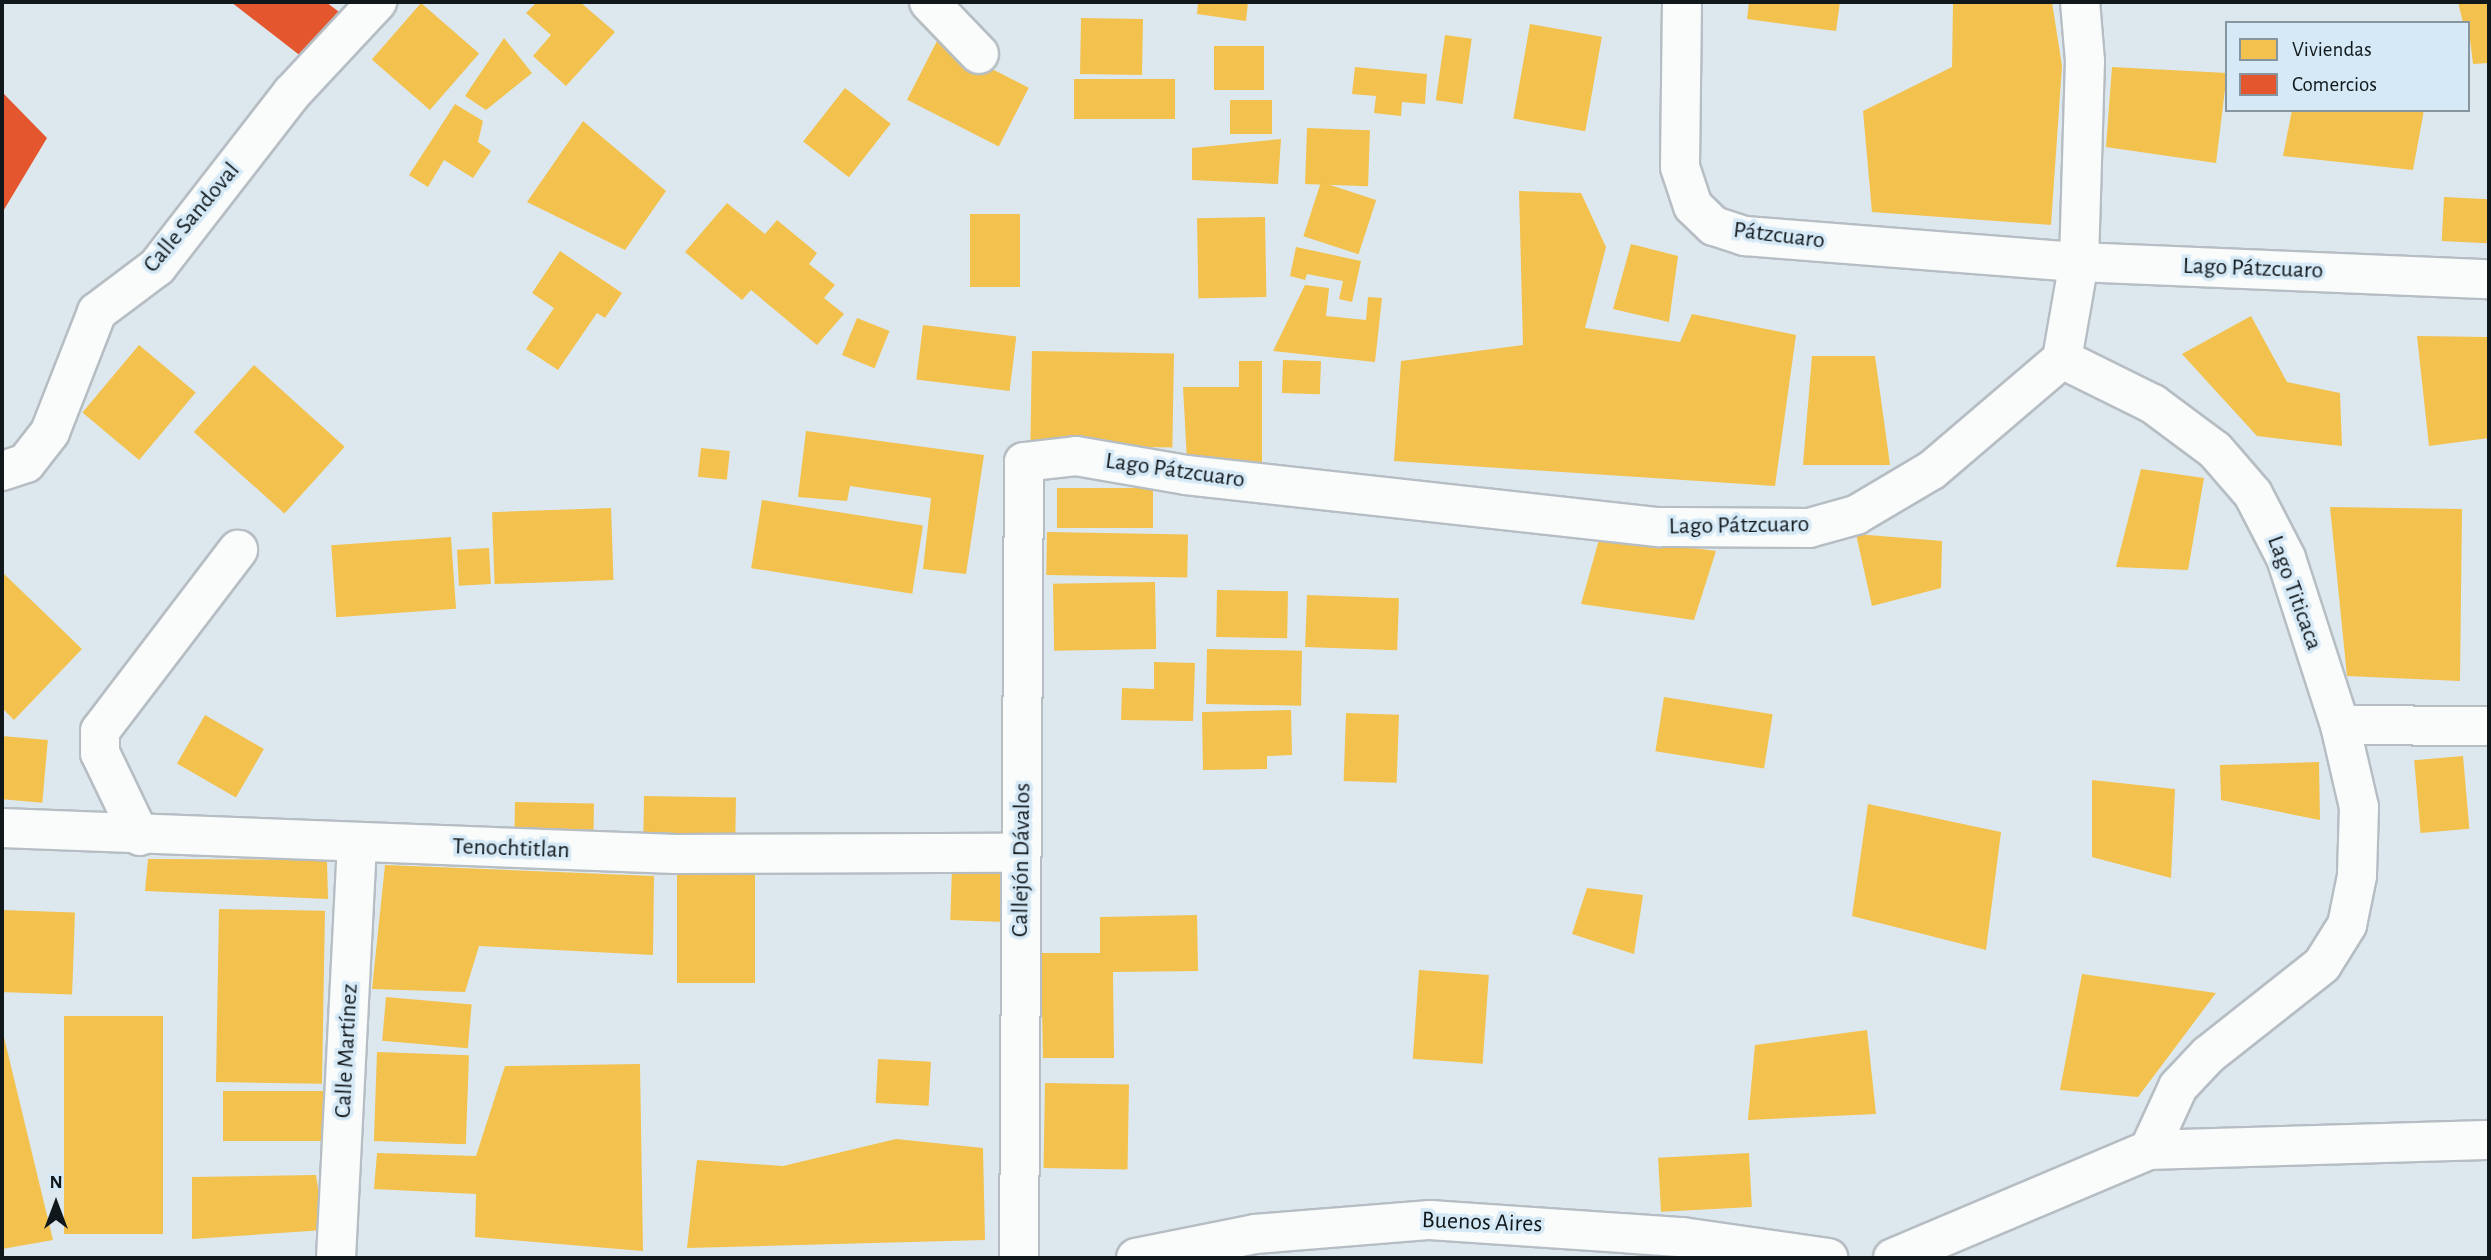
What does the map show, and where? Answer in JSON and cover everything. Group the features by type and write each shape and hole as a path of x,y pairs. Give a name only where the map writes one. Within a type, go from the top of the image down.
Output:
{"street":[{"name":"Calle Sandoval","path":"2,471 26,463 50,432 97,312 157,267 292,93 338,49 377,2"},
{"path":"929,2 979,54"},
{"name":"Pátzcuaro","path":"1682,2 1680,167 1693,206 1714,226 1745,236 2079,262"},
{"path":"2062,359 2079,262 2085,74 2080,2"},
{"name":"Lago Pátzcuaro","path":"2079,262 2489,279"},
{"name":"Lago Pátzcuaro","path":"1024,462 1076,457 1186,475 1660,527 1809,528 1856,515 1932,470 2062,359"},
{"name":"Lago Titicaca","path":"2062,359 2152,404 2215,450 2253,494 2286,558 2340,725 2359,807 2357,876 2347,925 2322,965 2208,1055 2178,1087 2149,1150"},
{"name":"Callejón Dávalos","path":"1019,1258 1024,462"},
{"path":"140,836 100,753 100,731 238,550"},
{"path":"2340,725 2489,726"},
{"name":"Tenochtitlan","path":"2,828 140,836 675,854 1021,853"},
{"name":"Calle Martínez","path":"337,1258 357,844"},
{"path":"1894,1258 2149,1150 2489,1140"},
{"name":"Buenos Aires","path":"1136,1258 1255,1234 1430,1220 1682,1237 1828,1258"}],"building: Viviendas":[{"path":"537,2 580,2 615,32 566,86 533,56 551,35 526,13"},
{"path":"1198,2 1248,2 1246,21 1197,14"},
{"path":"1749,2 1840,2 1836,31 1747,19"},
{"path":"1953,2 2052,2 2062,66 2051,225 1872,212 1863,111 1952,67"},
{"path":"2458,2 2489,2 2489,63 2473,64 2470,21 2463,21"},
{"path":"421,3 479,54 430,110 372,60"},
{"path":"1081,18 1143,19 1142,75 1080,74"},
{"path":"1530,24 1602,37 1585,131 1513,119"},
{"path":"1445,35 1472,39 1463,104 1436,100"},
{"path":"504,38 532,73 486,110 465,96"},
{"path":"937,41 1029,88 999,147 907,100"},
{"path":"1214,46 1264,46 1264,90 1214,90"},
{"path":"1355,67 1427,74 1425,104 1402,102 1401,116 1374,113 1376,96 1352,94"},
{"path":"2112,67 2225,73 2216,163 2106,147"},
{"path":"1074,79 1175,79 1175,119 1074,119"},
{"path":"845,88 891,124 849,177 803,142"},
{"path":"1230,100 1272,100 1272,134 1230,134"},
{"path":"455,104 483,121 478,142 491,151 473,178 444,160 428,187 409,175"},
{"path":"2292,112 2424,112 2413,170 2283,156"},
{"path":"583,121 666,191 625,250 527,202"},
{"path":"1307,128 1370,130 1368,186 1305,184"},
{"path":"1281,139 1278,184 1192,180 1192,148"},
{"path":"1321,182 1376,200 1359,254 1303,236"},
{"path":"1519,191 1581,193 1606,247 1585,328 1680,342 1692,314 1796,335 1775,486 1394,461 1401,361 1523,345"},
{"path":"2444,197 2489,199 2487,243 2442,241"},
{"path":"727,203 765,234 777,220 817,253 809,264 835,285 824,298 844,314 817,345 751,290 742,300 685,252"},
{"path":"970,214 1020,214 1020,287 970,287"},
{"path":"1265,217 1266,297 1198,298 1197,218"},
{"path":"1631,244 1678,256 1669,322 1613,309"},
{"path":"1296,247 1361,261 1352,302 1339,299 1343,281 1307,274 1305,280 1290,276"},
{"path":"560,251 622,293 605,318 597,313 558,370 526,349 554,308 532,293"},
{"path":"1305,285 1329,288 1326,316 1366,320 1368,297 1382,298 1375,362 1273,351"},
{"path":"2251,316 2287,382 2340,393 2342,446 2257,436 2182,354"},
{"path":"857,318 889,331 874,368 842,355"},
{"path":"923,325 1016,336 1010,391 916,380"},
{"path":"2417,336 2489,337 2489,438 2429,446"},
{"path":"139,345 196,393 139,460 82,412"},
{"path":"1032,351 1174,353 1172,447 1030,445"},
{"path":"1812,356 1875,356 1890,465 1803,465"},
{"path":"1283,360 1321,361 1320,394 1282,393"},
{"path":"1239,361 1262,361 1262,466 1187,461 1183,387 1239,387"},
{"path":"254,365 345,447 284,514 194,432"},
{"path":"806,431 984,455 966,574 923,569 931,498 850,486 847,501 798,497"},
{"path":"701,448 730,451 727,480 698,477"},
{"path":"2141,469 2204,478 2188,570 2116,567"},
{"path":"1057,488 1153,488 1153,528 1057,528"},
{"path":"762,500 923,525 912,594 751,568"},
{"path":"2330,507 2462,509 2460,681 2347,676"},
{"path":"611,508 614,580 495,584 492,512"},
{"path":"1047,532 1188,534 1187,577 1046,575"},
{"path":"1856,534 1942,541 1941,588 1872,606"},
{"path":"1600,536 1716,551 1694,620 1581,604"},
{"path":"451,537 456,609 336,617 331,545"},
{"path":"489,548 491,584 459,586 457,550"},
{"path":"2,572 82,649 14,720 2,708"},
{"path":"1155,582 1156,649 1054,651 1053,584"},
{"path":"1217,590 1288,591 1287,638 1216,637"},
{"path":"1307,595 1399,598 1397,650 1305,647"},
{"path":"1207,649 1302,651 1301,706 1206,704"},
{"path":"1154,662 1195,663 1193,721 1121,720 1122,688 1154,689"},
{"path":"1664,697 1773,714 1764,769 1655,751"},
{"path":"1291,710 1292,755 1267,756 1267,769 1203,770 1202,712"},
{"path":"1346,713 1399,715 1397,783 1344,781"},
{"path":"205,715 264,749 236,797 177,763"},
{"path":"2,736 48,740 42,803 2,799"},
{"path":"2463,756 2469,829 2421,833 2414,760"},
{"path":"2319,762 2320,820 2221,800 2220,765"},
{"path":"2092,780 2175,789 2171,878 2092,857"},
{"path":"644,796 736,798 735,839 643,837"},
{"path":"515,802 594,803 593,831 515,830"},
{"path":"1868,804 2001,832 1986,950 1852,916"},
{"path":"148,859 327,860 328,899 145,891"},
{"path":"385,865 654,876 653,955 479,946 465,992 372,989"},
{"path":"952,869 1014,871 1012,922 950,920"},
{"path":"677,871 755,871 755,983 677,983"},
{"path":"1587,888 1643,895 1634,954 1572,934"},
{"path":"219,909 325,911 322,1084 216,1082"},
{"path":"2,910 75,913 72,994 2,992"},
{"path":"1197,915 1198,971 1113,972 1114,1058 1043,1058 1041,953 1100,953 1100,917"},
{"path":"1419,970 1489,975 1483,1064 1413,1059"},
{"path":"2082,974 2216,993 2138,1097 2060,1090"},
{"path":"386,997 472,1004 468,1048 382,1041"},
{"path":"64,1016 163,1016 163,1234 64,1234"},
{"path":"2,1029 53,1240 2,1249"},
{"path":"1867,1030 1876,1114 1748,1120 1755,1045"},
{"path":"377,1052 469,1055 466,1144 374,1141"},
{"path":"878,1059 931,1062 929,1106 876,1103"},
{"path":"640,1064 643,1251 475,1237 476,1194 374,1189 377,1153 476,1156 505,1066"},
{"path":"1045,1083 1129,1084 1128,1169 1044,1168"},
{"path":"223,1091 325,1091 325,1141 223,1141"},
{"path":"896,1139 983,1148 985,1240 687,1248 697,1160 783,1166"},
{"path":"1749,1153 1752,1207 1661,1212 1658,1158"},
{"path":"316,1175 324,1230 192,1239 192,1177"}],"building: Comercios":[{"path":"231,2 326,2 347,18 311,64"},
{"path":"4,94 47,138 2,213 2,96"}]}
